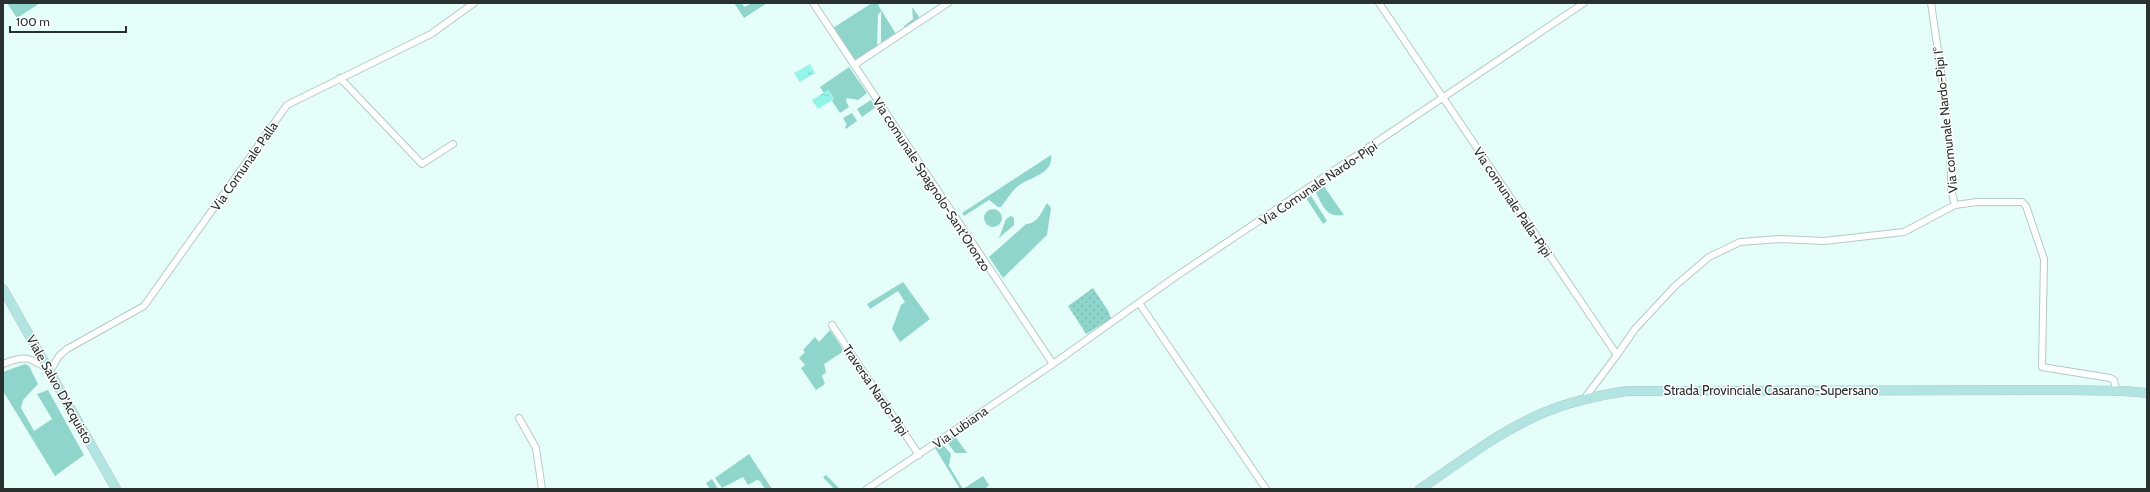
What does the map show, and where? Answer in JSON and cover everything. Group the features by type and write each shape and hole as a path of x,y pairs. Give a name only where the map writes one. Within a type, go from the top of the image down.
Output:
{"main road":[{"name":"Viale Salvo D'Acquisto","path":"3,289 116,489"},
{"name":"Strada Provinciale Casarano-Supersano","path":"1420,489 1517,425 1552,409 1584,399 1627,391 2116,390 2147,393"}],"street":[{"name":"Via Comunale Palla","path":"50,371 59,356 67,350 144,306 287,105 431,34 474,3"},
{"name":"Via comunale Spagnolo-Sant'Oronzo","path":"813,3 1053,364"},
{"path":"854,65 948,3"},
{"name":"Via comunale Palla-Pipi","path":"1379,3 1617,355"},
{"name":"Via Comunale Nardo-Pipi","path":"1053,364 1175,277 1443,99 1584,3"},
{"name":"Via comunale Nardo-Pipi I°","path":"1617,355 1634,329 1675,286 1709,257 1740,242 1780,239 1824,241 1904,232 1955,205 1951,189 1951,169 1945,99 1931,3"},
{"path":"340,78 422,164 453,144"},
{"path":"1955,205 1977,202 2022,202 2026,206 2044,259 2042,367 2110,378 2114,380 2116,390"},
{"path":"1139,303 1266,489"},
{"name":"Traversa Nardo-Pipi","path":"832,325 919,455"},
{"path":"1584,399 1617,355"},
{"path":"3,364 13,360 28,358 50,371"},
{"name":"Via Lubiana","path":"867,489 1053,364"},
{"path":"519,418 536,448 542,489"}],"shaded area":[{"path":"7,3 40,3 17,18"},
{"path":"734,3 741,3 745,7 751,3 767,3 744,18"},
{"path":"872,3 881,3 878,5 896,34 881,43 881,11 878,15 877,47 855,61 833,28"},
{"path":"912,7 920,18 904,29 904,26 913,19"},
{"path":"849,67 867,93 858,100 847,98 846,101 849,107 840,113 832,101 834,99 828,90 824,93 820,87"},
{"path":"871,100 876,107 862,117 857,109"},
{"path":"852,113 857,121 846,129 845,126 847,125 843,118"},
{"path":"1051,155 1051,162 1048,167 1039,175 1017,187 1001,207 998,207 989,200 964,216 962,213"},
{"path":"1323,185 1344,215 1333,214 1325,209 1315,191"},
{"path":"1310,194 1327,221 1323,224 1306,198"},
{"path":"1047,203 1051,208 1047,235 1003,278 989,257 1026,224 1034,222"},
{"path":"993,209 999,212 1002,218 999,224 993,227 987,224 984,218 987,212"},
{"path":"1011,216 1014,218 1014,225 999,238 1006,219"},
{"path":"903,282 930,319 900,342 892,329 901,305 905,302 898,291 870,309 867,304"},
{"path":"1093,288 1109,312 1111,319 1086,334 1068,306"},
{"path":"830,330 844,351 824,364 826,372 822,376 825,384 816,390 801,368 805,365 799,358 805,352 803,350 815,337 819,342"},
{"path":"25,364 29,366 38,384 23,400 21,408 34,431 52,419 37,394 48,390 84,455 55,476 3,391 3,372"},
{"path":"954,435 967,453 955,453 948,443 949,438"},
{"path":"939,445 944,446 951,454 949,466 963,489 960,489 935,448"},
{"path":"749,454 772,489 765,489 760,481 757,480 748,485 743,477 722,488 715,478"},
{"path":"826,475 840,489 834,489 823,477"},
{"path":"983,476 989,485 985,489 963,489"},
{"path":"712,479 718,489 710,489 706,483"}],"water":[{"path":"810,64 815,73 800,82 794,73"},
{"path":"828,90 834,99 818,109 812,100"}]}
